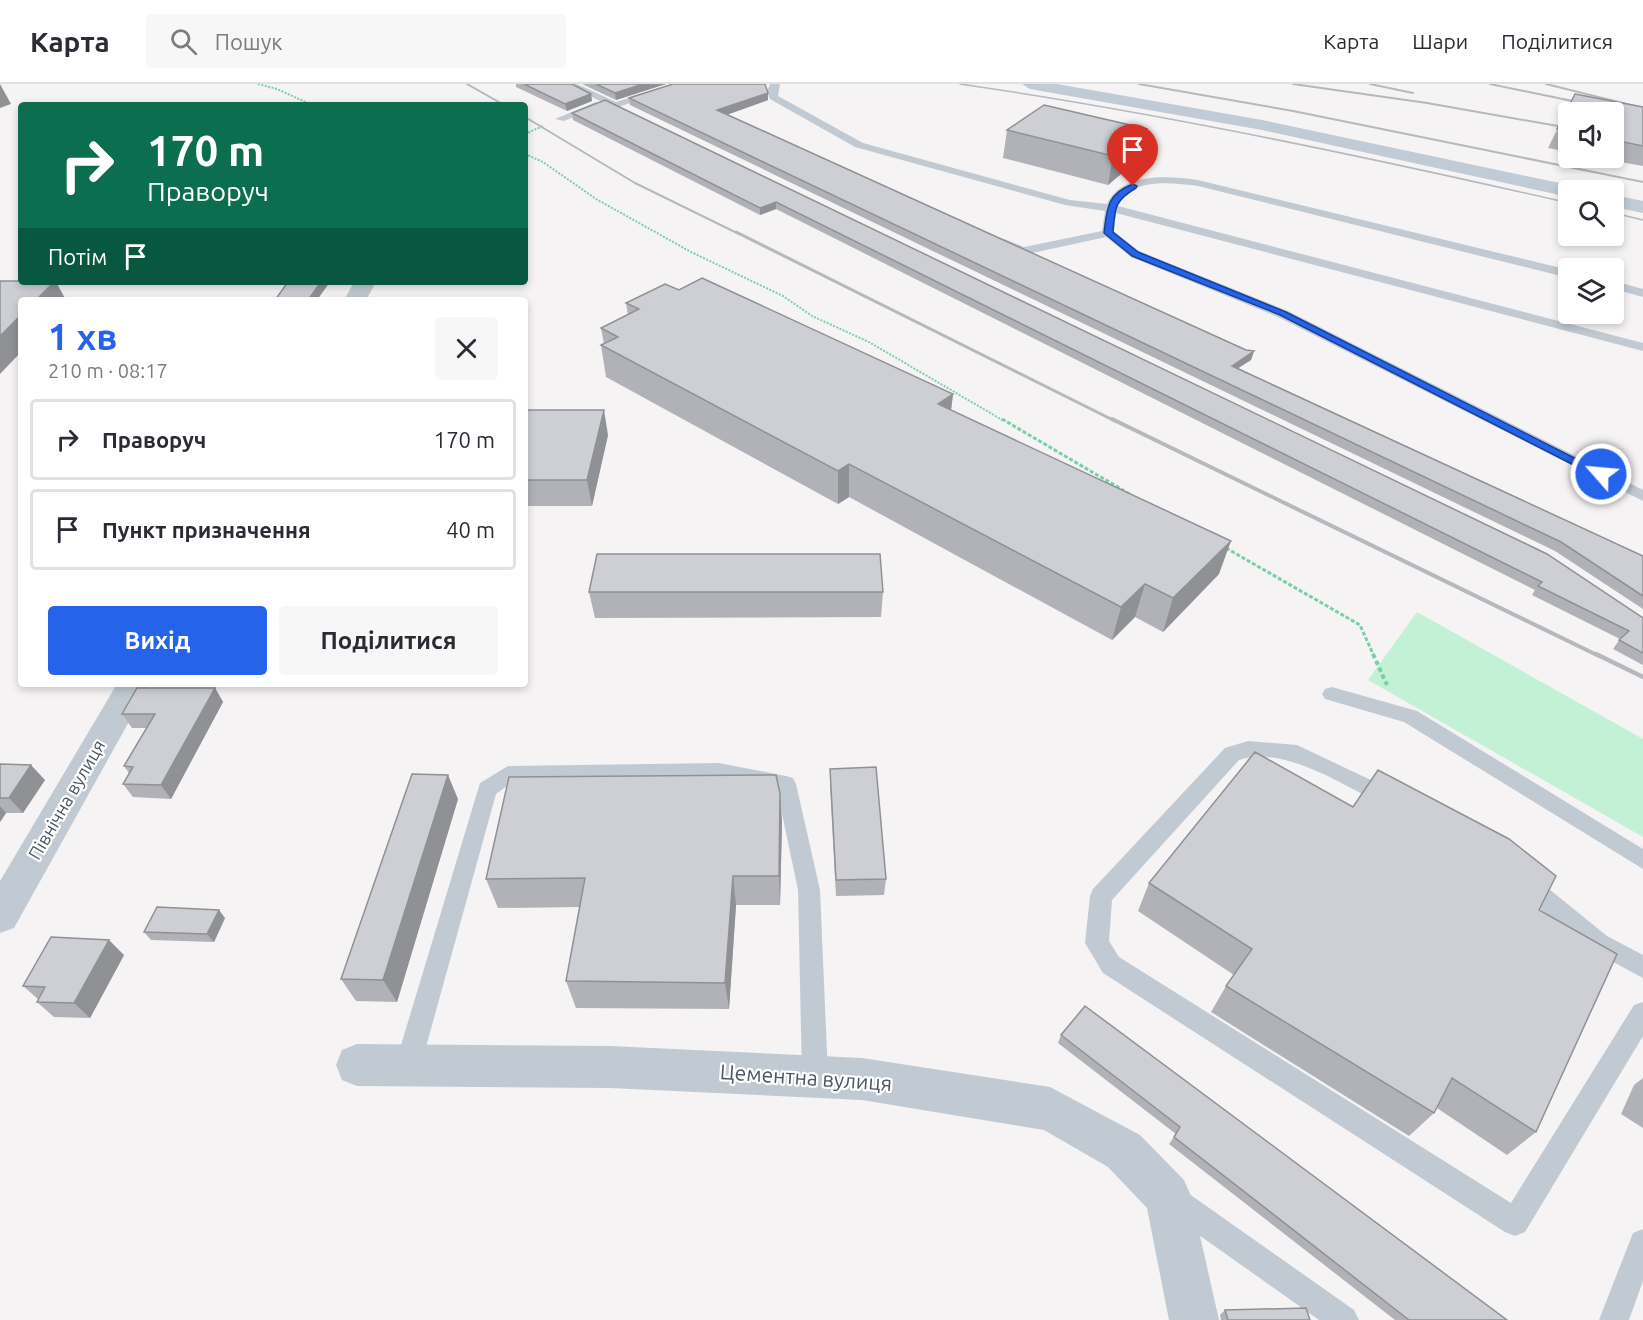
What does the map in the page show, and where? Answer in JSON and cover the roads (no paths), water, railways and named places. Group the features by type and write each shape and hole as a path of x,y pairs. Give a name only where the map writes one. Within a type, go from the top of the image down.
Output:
{"main road":[{"path":"1030,84 1262,125 1558,189"},
{"path":"1624,203 1643,207"}],"street":[{"name":"Північна вулиця","path":"0,916 132,687"},
{"name":"Цементна вулиця","path":"357,1065 610,1067 862,1078 1050,1109 1124,1151 1168,1196"},
{"path":"1168,1196 1194,1320"}],"lane":[{"path":"569,84 606,98 636,115"},
{"path":"560,119 606,98 683,84"},
{"path":"775,84 773,97 859,146 1069,203 1111,208 1643,346"},
{"path":"1108,233 1111,208 1118,195 1143,183 1176,180 1198,183 1558,271"},
{"path":"1023,251 1108,233 1135,254 1283,314 1643,496"},
{"path":"991,237 1045,261"},
{"path":"1624,287 1643,292"},
{"path":"1332,694 1410,716 1643,860"},
{"path":"1408,808 1290,751 1248,749 1232,754 1101,896 1097,943 1111,965 1515,1222 1643,1013"},
{"path":"408,1065 487,789 508,774 719,771 786,784 809,890 815,1076"},
{"path":"1506,868 1599,943 1643,967"},
{"path":"1168,1196 1344,1320"},
{"path":"1614,1320 1643,1243"}],"tram line":[{"path":"960,84 1113,109 1266,138 1558,201"},
{"path":"1624,215 1643,220"}],"railway":[{"path":"467,84 499,102"},
{"path":"1139,84 1293,111 1643,182"},
{"path":"1293,84 1427,103 1558,126"},
{"path":"1370,84 1413,93"},
{"path":"1490,84 1577,102"},
{"path":"1546,84 1643,108"},
{"path":"528,119 635,183 739,234"},
{"path":"736,232 1115,421"},
{"path":"1112,419 1599,656"},
{"path":"1596,654 1643,677"}]}
